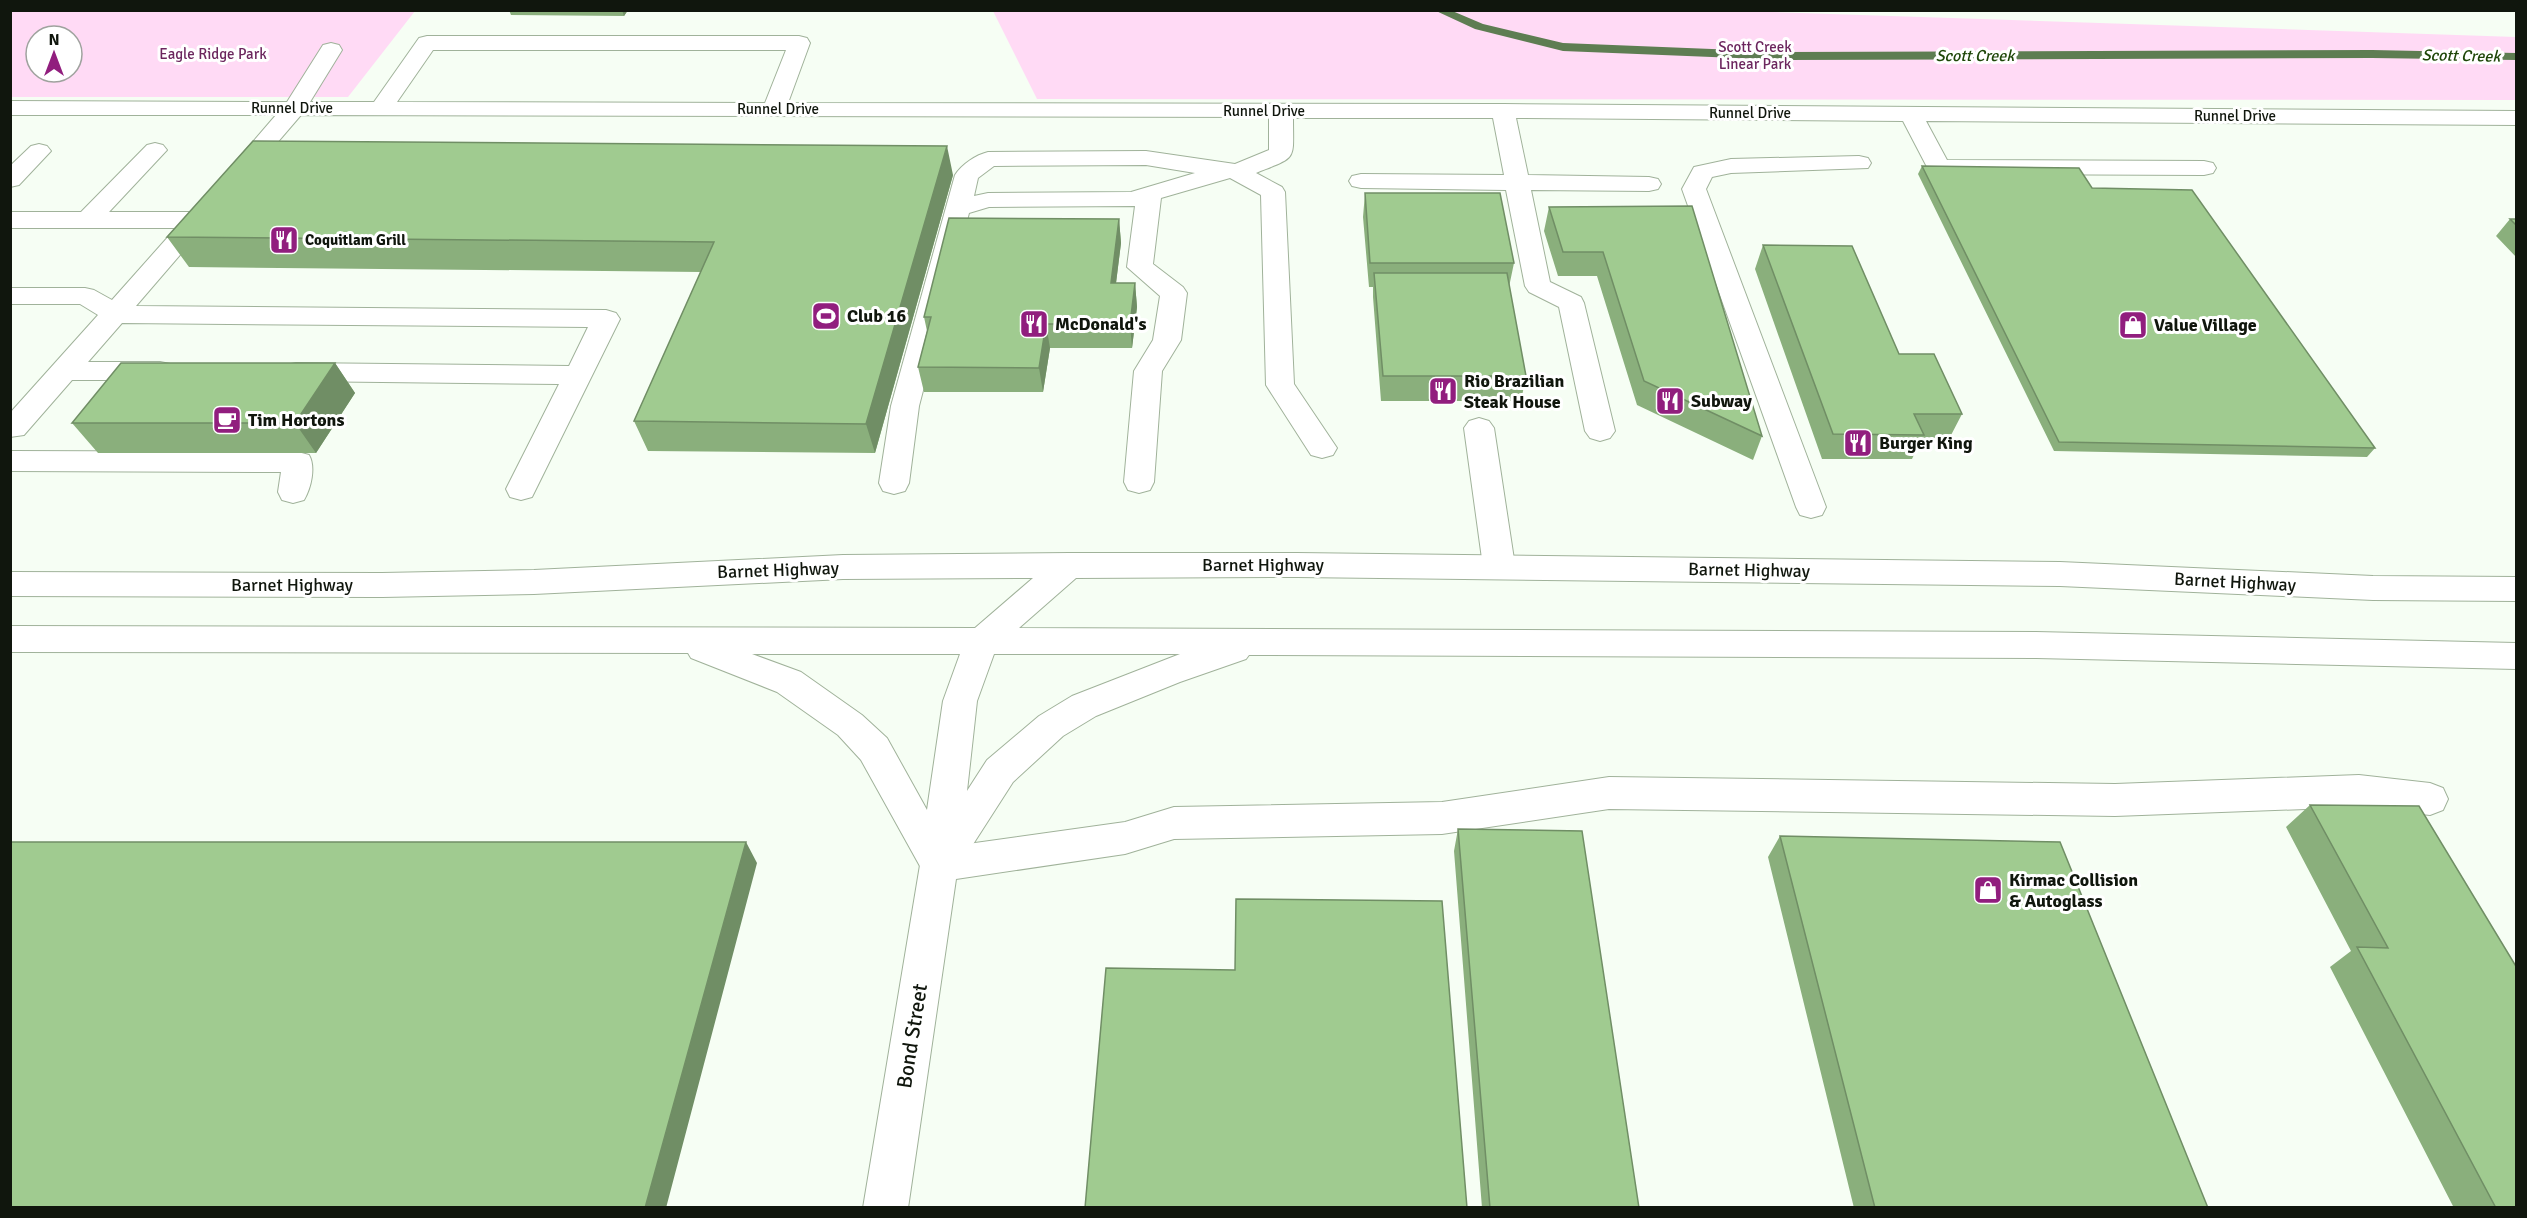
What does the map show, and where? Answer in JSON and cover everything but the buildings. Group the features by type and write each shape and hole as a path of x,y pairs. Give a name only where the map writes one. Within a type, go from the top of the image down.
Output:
{"main road":[{"path":"381,108 427,43 799,43 774,110"},
{"path":"14,428 295,108 331,50"},
{"name":"Runnel Drive","path":"10,108 1503,111 2517,118"},
{"path":"958,208 988,200 1132,199 1234,171 1281,154 1281,111"},
{"path":"1503,111 1538,286 1571,303 1600,431"},
{"path":"1911,114 1939,167 2204,168"},
{"path":"88,220 155,150"},
{"path":"10,180 39,151"},
{"path":"894,483 905,406 967,175 987,159 1146,158 1234,171 1273,192 1280,385 1322,448"},
{"path":"1810,507 1694,189 1703,172 1731,166 1859,163"},
{"path":"1361,181 1649,184"},
{"path":"1139,482 1148,371 1167,340 1174,293 1140,267 1149,194"},
{"path":"10,220 197,220"},
{"path":"10,296 85,296 116,314 606,319 521,489"},
{"path":"66,371 189,372"},
{"path":"270,372 578,375"},
{"path":"10,397 42,398"},
{"path":"1479,428 1499,566"},
{"path":"10,461 298,462 293,492"},
{"path":"982,641 1070,565"},
{"name":"Barnet Highway","path":"10,584 448,584 843,567 1070,565 1499,566 2060,574 2373,588 2517,589"},
{"path":"10,639 2012,645 2517,656"},
{"name":"Bond Street","path":"885,1208 939,865 960,701 982,641"},
{"path":"684,642 789,682 850,725 874,749 939,865"},
{"path":"939,865 1000,771 1051,726 1094,702 1168,672 1259,642"},
{"path":"939,865 1125,838 1174,823 1442,818 1609,793 2115,800 2359,791 2430,799"}],"green space":[{"name":"Eagle Ridge Park","path":"11,11 415,11 348,97 11,97"},
{"name":"Scott Creek Linear Park","path":"993,11 1742,11 2516,37 2516,100 1037,99"}],"waterway":[{"name":"Scott Creek","path":"1439,10 1479,27 1563,47 1785,56 2372,54 2516,57"}],"place":[{"name":"Coquitlam Grill","path":"284,240"},
{"name":"Club 16","path":"826,316"},
{"name":"McDonald's","path":"1034,324"},
{"name":"Value Village","path":"2133,325"},
{"name":"Rio Brazilian Steak House","path":"1443,391"},
{"name":"Subway","path":"1670,401"},
{"name":"Tim Hortons","path":"227,420"},
{"name":"Burger King","path":"1858,443"},
{"name":"Kirmac Collision & Autoglass","path":"1988,890"}]}
